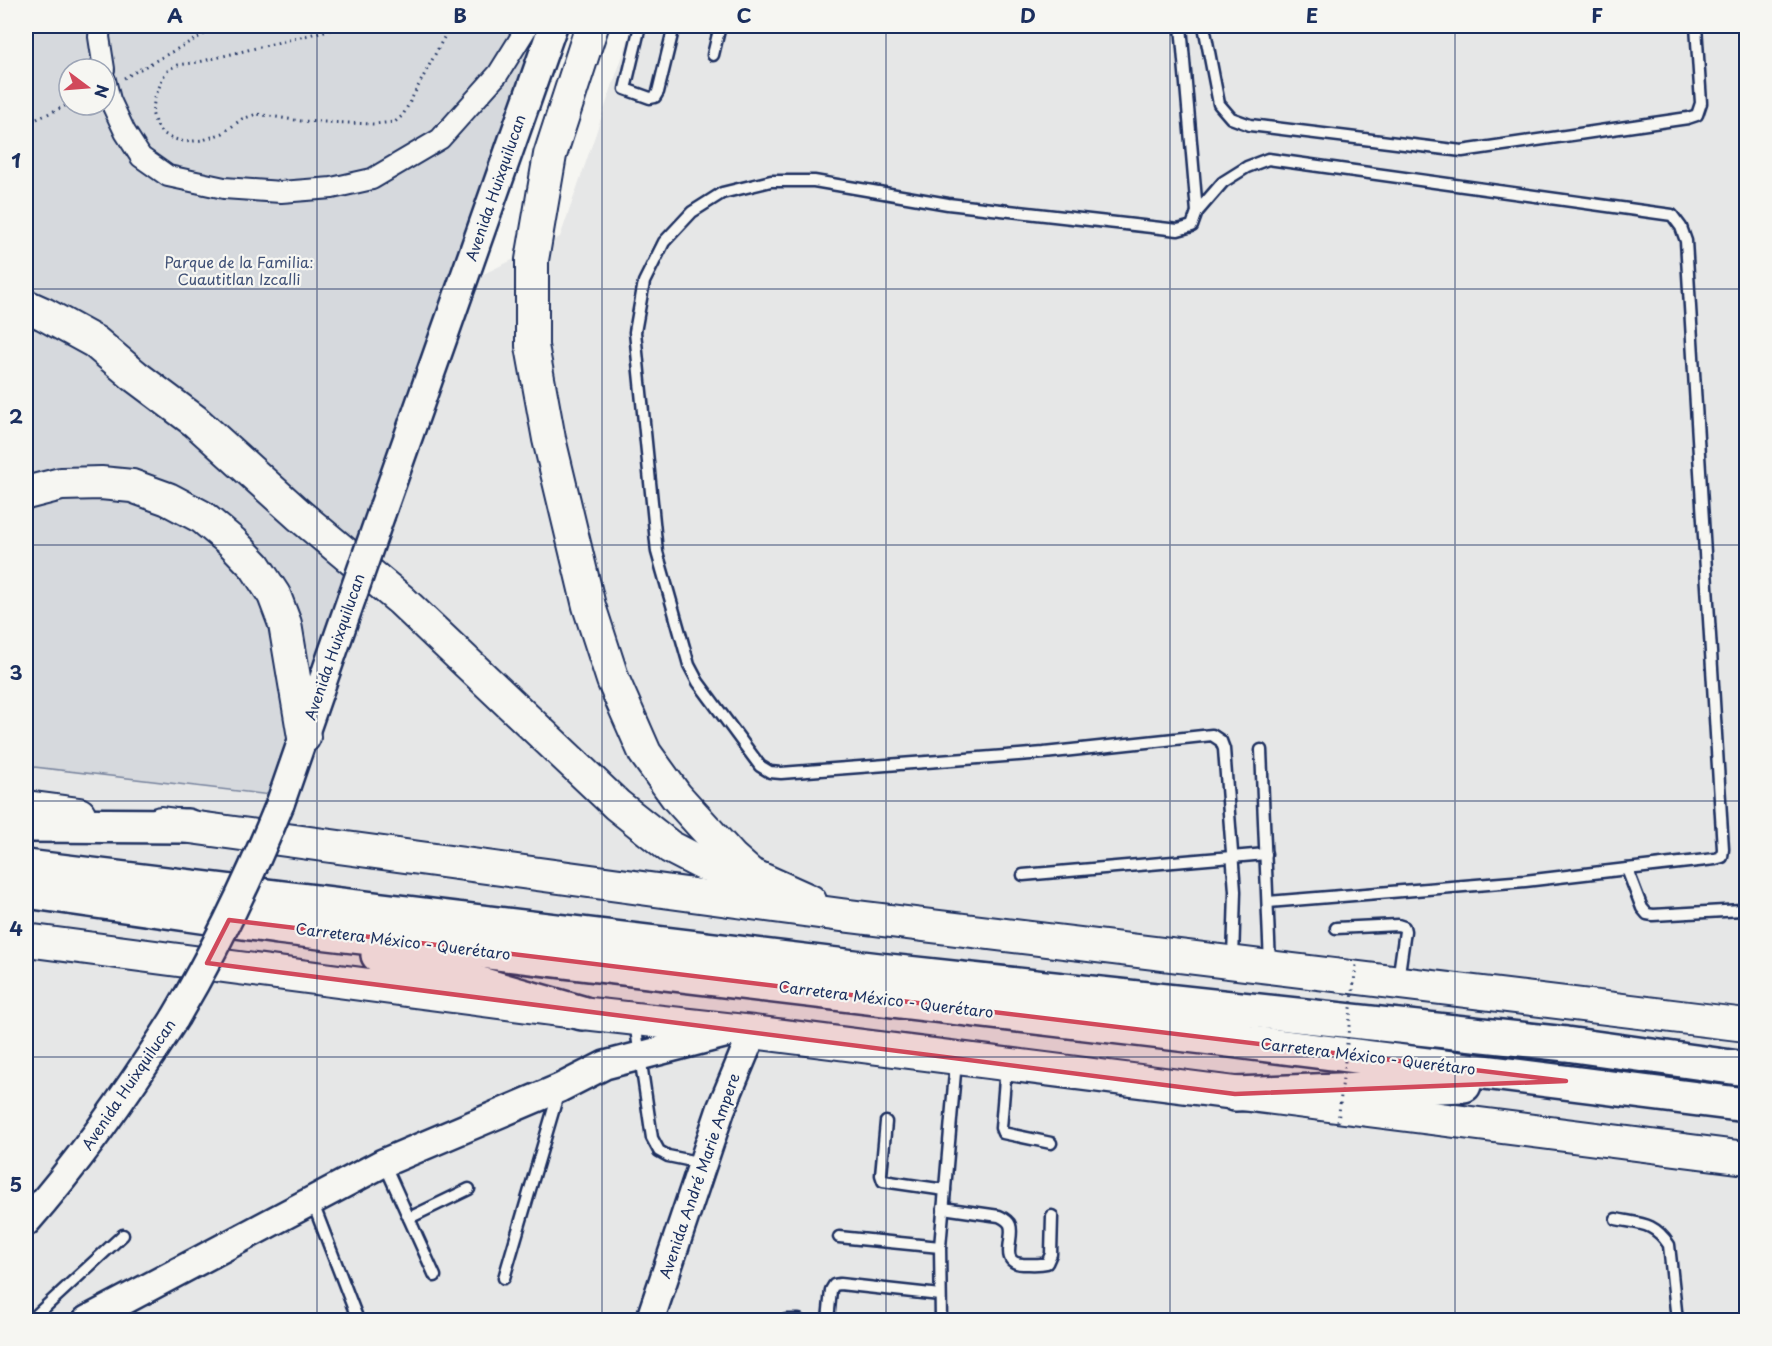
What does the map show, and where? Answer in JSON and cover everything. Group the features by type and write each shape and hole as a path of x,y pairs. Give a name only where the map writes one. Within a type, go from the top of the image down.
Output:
{"highway":[{"path":"26,825 187,826"},
{"name":"Carretera México - Querétaro","path":"26,867 879,970 1566,1044 1746,1069"},
{"name":"Carretera México - Querétaro","path":"26,891 278,927 1746,1105"},
{"path":"278,927 582,1013"},
{"path":"1235,1094 1566,1082"}],"main road":[{"name":"Avenida Huixquilucan","path":"26,1222 71,1169 139,1075 196,983 234,911 258,858 304,737 553,26"},
{"path":"528,96 572,26"},
{"path":"592,26 550,155 532,260 532,346 549,439 589,606 613,680 645,753 676,796 732,858 750,874"},
{"path":"26,306 95,342 135,376 195,421 299,515 401,600 617,805 670,847 704,864 750,874 841,915"},
{"path":"26,493 61,484 100,483 132,486 168,499 202,517 231,542 255,566 274,595 285,624 304,737"},
{"path":"26,807 187,826 841,915 1746,1025"},
{"path":"26,939 582,1013 746,1031 1746,1158"},
{"path":"26,952 59,944"},
{"path":"87,1320 383,1163 560,1088 605,1065 746,1031"},
{"name":"Avenida André Marie Ampere","path":"650,1320 746,1031"}],"street":[{"path":"100,26 102,57"},
{"path":"117,115 141,157 168,176 224,188 281,192 332,188 372,179 440,139 498,74 528,26"}],"lane":[{"path":"640,26 625,89 650,98 655,97 658,92 674,26"},
{"path":"713,55 720,26"},
{"path":"1181,26 1197,212"},
{"path":"1204,26 1220,104 1231,118 1250,125 1462,151 1697,115 1701,104 1696,26"},
{"path":"1233,963 1235,891 1224,749 1221,741 1212,735 1044,753 770,772 760,766 698,682 689,665 657,552 635,332 644,282 664,242 692,212 723,193 771,181 814,181 948,204 1178,230 1192,226 1197,212 1223,182 1247,167 1268,159 1672,215 1682,227 1686,241 1722,857 1525,881 1268,902"},
{"path":"1261,750 1270,968"},
{"path":"1023,875 1266,854"},
{"path":"1628,869 1642,908 1647,914 1742,910"},
{"path":"1336,928 1398,925 1404,927 1398,983"},
{"path":"634,1019 652,1138 659,1150 668,1156 703,1163"},
{"path":"941,1320 940,1247 956,1058"},
{"path":"1006,1064 1001,1128 1003,1133 1051,1143"},
{"path":"504,1278 560,1088"},
{"path":"886,1122 881,1175 883,1181 945,1190"},
{"path":"383,1163 435,1276"},
{"path":"409,1218 469,1189"},
{"path":"312,1201 358,1320"},
{"path":"943,1208 1006,1219 1010,1226 1011,1260 1017,1263 1041,1265 1047,1263 1051,1254 1052,1216"},
{"path":"1616,1219 1652,1226 1663,1235 1669,1245 1677,1320"},
{"path":"31,1320 123,1235"},
{"path":"839,1236 940,1247"},
{"path":"828,1320 831,1290 834,1285 940,1295"},
{"path":"786,1320 799,1320"}],"path":[{"path":"117,73 219,26"},
{"path":"335,26 333,29 279,43 199,62 178,64 169,69 163,77 152,112 155,122 161,132 185,142 203,141 223,133 242,119 257,114 301,122 374,124 395,122 403,115 450,26"},
{"path":"26,124 57,110"},
{"path":"1338,1122 1356,965"}],"highlighted area":[{"path":"229,920 1566,1081 1235,1094 207,963"}],"shaded area":[{"path":"633,26 1746,26 1746,1320 26,1320 26,495 560,237"}],"green space":[{"name":"Parque de la Familia: Cuautitlan Izcalli","path":"26,26 562,26 271,795 26,766"}]}
